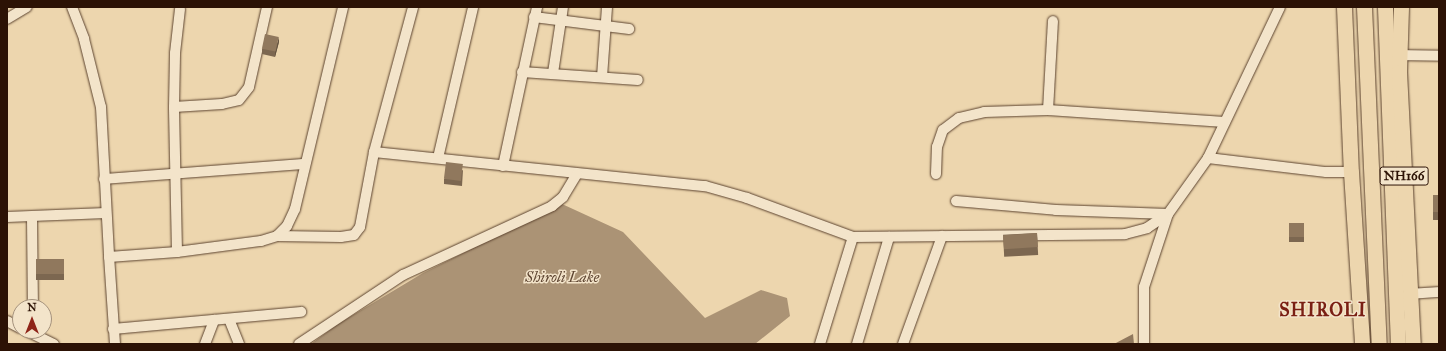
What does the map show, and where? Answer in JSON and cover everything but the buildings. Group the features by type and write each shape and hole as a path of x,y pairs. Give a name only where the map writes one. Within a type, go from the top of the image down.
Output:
{"highway":[{"path":"1344,7 1351,172 1362,344"},
{"path":"1364,7 1379,344"},
{"path":"1385,7 1398,344"},
{"name":"NH166","path":"1400,7 1400,55 1413,344"}],"street":[{"path":"7,19 27,7"},
{"path":"72,7 84,39 101,107 106,213 115,344"},
{"path":"174,107 222,104 239,100 249,87 267,7"},
{"path":"277,236 287,226 295,209 304,164 343,7"},
{"path":"109,257 177,252 261,242 277,236 354,235 360,227 374,152 413,7"},
{"path":"438,158 473,7"},
{"path":"503,166 537,7"},
{"path":"553,74 563,7"},
{"path":"602,77 607,7"},
{"path":"1144,344 1144,287 1168,214 1208,158 1280,7"},
{"path":"177,252 174,107 175,53 180,9"},
{"path":"534,17 629,29"},
{"path":"1048,110 1053,21"},
{"path":"1400,55 1439,56"},
{"path":"522,72 638,80"},
{"path":"936,174 937,147 943,130 959,118 984,112 1048,110 1225,122"},
{"path":"374,152 577,174 668,180 706,186 747,198 853,238 1126,234 1147,228 1168,214"},
{"path":"1208,158 1326,172 1351,172"},
{"path":"104,179 175,176 304,164"},
{"path":"299,344 403,275 552,206 563,198 577,174"},
{"path":"956,201 1056,210 1168,214"},
{"path":"7,217 106,213"},
{"path":"32,217 33,299"},
{"path":"903,344 942,236"},
{"path":"857,344 889,237"},
{"path":"820,344 853,238"},
{"path":"1410,294 1439,292"},
{"path":"113,329 301,312"},
{"path":"229,319 239,344"},
{"path":"205,344 214,320"},
{"path":"44,339 54,344"}],"water":[{"name":"Shiroli Lake","path":"562,204 623,232 705,318 761,290 787,298 790,316 755,344 311,344 338,324 423,273"}],"district":[{"name":"SHIROLI","path":"1323,310"}]}
